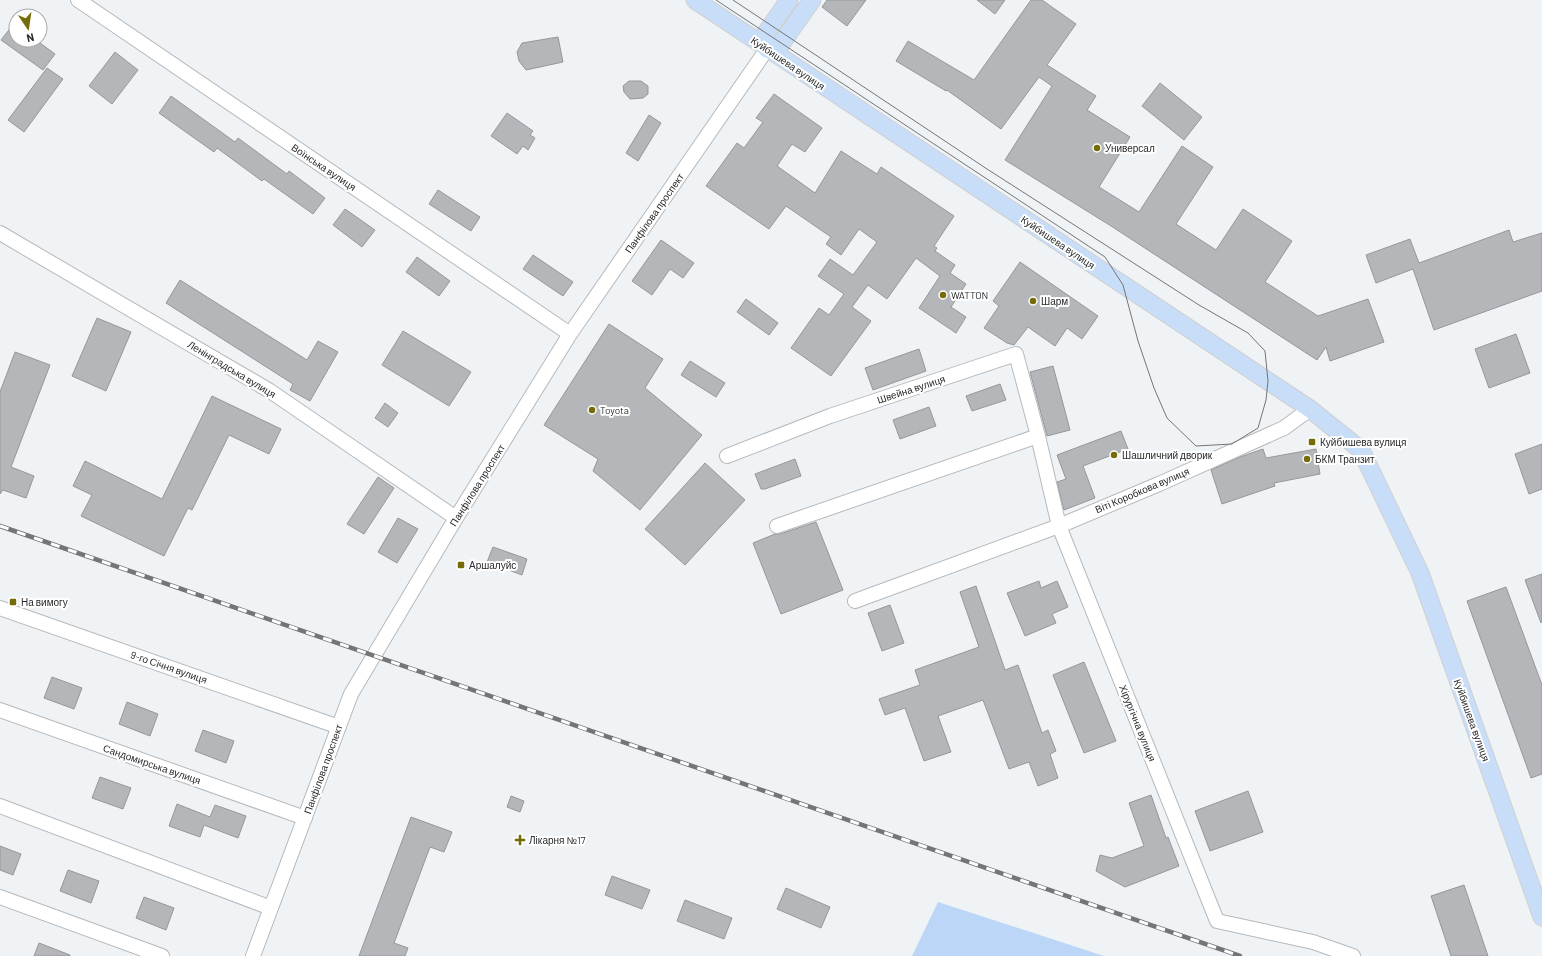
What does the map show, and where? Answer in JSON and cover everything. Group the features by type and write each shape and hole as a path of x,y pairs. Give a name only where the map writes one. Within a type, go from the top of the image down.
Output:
{"main road":[{"name":"Куйбишева вулиця","path":"695,0 774,46 1310,409 1361,450 1420,573 1542,917"},
{"path":"774,46 766,33 788,0"},
{"name":"Панфілова проспект","path":"774,46 812,0"}],"street":[{"name":"Воїнська вулиця","path":"78,0 570,334"},
{"name":"Панфілова проспект","path":"253,956 351,694 456,518 570,334 774,46"},
{"name":"Ленінградська вулиця","path":"0,233 270,391 456,518"},
{"name":"Швейна вулиця","path":"727,456 830,416 1016,354 1038,436 1058,526"},
{"name":"Віті Коробкова вулиця","path":"1058,526 1159,484 1284,428 1310,409"},
{"path":"777,526 1038,436"},
{"path":"855,601 1058,526"},
{"name":"Хірургічна вулиця","path":"1058,526 1217,921 1313,942 1354,956"},
{"name":"9-го Січня вулиця","path":"0,608 339,727"},
{"name":"Сандомирська вулиця","path":"0,710 305,818"},
{"path":"0,806 271,908"},
{"path":"0,898 162,956"}],"shaded area":[{"path":"938,902 1104,956 912,956"}],"building":[{"path":"827,0 866,0 847,26 822,7"},
{"path":"977,0 1005,0 995,14"},
{"path":"1031,0 1042,0 1076,24 1047,65 1096,96 1087,110 1130,137 1099,187 1139,212 1182,146 1213,167 1176,224 1216,250 1243,209 1292,241 1265,282 1318,316 1368,299 1384,342 1330,361 1326,347 1317,360 1111,226 1005,160 1052,86 1039,77 1001,129 947,90 946,91 896,61 908,41 974,80"},
{"path":"8,31 8,45 1,40"},
{"path":"558,37 563,62 526,70 519,61 517,52 522,43"},
{"path":"12,48 47,48 55,54 43,70"},
{"path":"115,52 138,70 112,104 89,86"},
{"path":"47,68 63,79 24,132 8,120"},
{"path":"629,81 641,81 648,86 648,94 643,98 630,99 624,92 623,86"},
{"path":"1160,83 1202,117 1184,140 1142,106"},
{"path":"774,94 822,128 805,152 792,144 777,166 815,193 841,151 877,174 881,167 954,216 934,246 937,248 935,251 955,265 950,273 966,284 951,307 966,317 956,333 919,308 940,276 916,258 887,299 868,285 852,307 871,321 831,376 791,348 819,308 829,315 844,294 818,276 830,259 853,275 877,242 859,229 841,255 826,244 831,237 786,206 769,229 706,186 737,143 744,148 763,122 756,118"},
{"path":"171,96 235,142 238,138 287,174 289,171 325,198 313,214 264,179 262,181 217,148 214,152 159,113"},
{"path":"507,113 533,131 530,135 535,138 528,150 523,146 517,154 491,136"},
{"path":"649,115 661,123 638,161 626,153"},
{"path":"438,190 480,217 471,231 429,204"},
{"path":"345,209 375,230 362,247 333,225"},
{"path":"1509,230 1513,242 1542,233 1542,291 1434,330 1413,269 1376,283 1366,255 1410,239 1419,263"},
{"path":"661,240 694,263 683,278 670,269 652,295 632,281"},
{"path":"533,255 573,282 563,296 523,269"},
{"path":"417,257 450,281 439,296 406,272"},
{"path":"1020,262 1098,316 1082,339 1067,328 1055,346 1028,327 1014,345 1007,343 984,328 999,306 993,301"},
{"path":"180,280 307,360 318,341 338,352 310,401 290,390 293,384 166,303"},
{"path":"746,299 778,323 769,335 737,312"},
{"path":"97,318 131,332 106,391 72,376"},
{"name":"Toyota","path":"609,324 663,359 645,388 702,435 640,510 593,471 598,459 544,425"},
{"path":"403,331 471,372 449,406 382,365"},
{"path":"1516,334 1530,373 1489,388 1475,349"},
{"path":"919,349 926,371 873,390 865,368"},
{"path":"15,352 50,365 11,467 34,476 26,498 3,490 0,494 0,392"},
{"path":"690,361 725,383 716,397 681,375"},
{"path":"1053,366 1070,430 1047,436 1030,372"},
{"path":"1000,384 1006,400 972,411 966,396"},
{"path":"212,396 281,429 269,454 229,435 192,510 188,508 164,556 81,516 92,495 73,486 85,461 162,499"},
{"path":"385,403 398,413 388,427 375,418"},
{"path":"929,407 936,426 900,439 893,420"},
{"path":"1121,431 1128,449 1083,466 1095,498 1064,510 1057,482 1066,479 1057,455"},
{"path":"1542,444 1542,489 1529,494 1515,454"},
{"path":"1263,449 1266,458 1316,449 1320,474 1274,483 1275,486 1222,504 1211,470"},
{"path":"795,459 801,476 765,489 761,489 755,474"},
{"path":"705,463 745,500 685,565 645,529"},
{"path":"378,477 394,488 364,534 347,524"},
{"path":"398,518 418,529 397,563 378,552"},
{"path":"816,522 843,590 781,614 753,543 775,534 780,534"},
{"path":"493,547 527,559 522,575 487,562"},
{"path":"1542,574 1542,622 1541,623 1525,580"},
{"path":"1039,581 1041,588 1057,581 1068,607 1052,614 1056,623 1025,636 1007,593"},
{"path":"976,586 1005,670 1018,665 1042,733 1048,730 1056,751 1050,754 1058,778 1038,786 1029,762 1009,769 983,700 938,716 951,752 924,761 905,708 885,715 879,699 920,685 915,670 979,647 960,592"},
{"path":"1506,587 1542,685 1542,774 1531,778 1467,601"},
{"path":"890,605 904,643 882,651 868,613"},
{"path":"1084,662 1116,741 1084,753 1053,675"},
{"path":"52,677 82,688 74,709 44,698"},
{"path":"127,702 158,714 150,736 119,724"},
{"path":"203,730 234,741 226,763 195,751"},
{"path":"100,777 131,788 123,809 92,798"},
{"path":"1248,791 1263,832 1210,851 1195,811"},
{"path":"1151,795 1166,838 1168,837 1179,866 1125,887 1096,871 1100,855 1112,858 1144,846 1129,803"},
{"path":"511,796 524,801 520,812 507,807"},
{"path":"177,804 210,817 215,805 246,816 238,838 204,825 200,837 169,826"},
{"path":"411,817 452,832 444,852 430,847 394,943 408,948 405,956 359,956"},
{"path":"0,846 21,854 13,875 0,870"},
{"path":"68,870 99,881 91,903 60,891"},
{"path":"612,876 650,890 642,909 605,895"},
{"path":"1464,885 1488,956 1451,956 1431,896"},
{"path":"786,888 830,907 821,928 777,909"},
{"path":"144,897 174,908 166,930 136,918"},
{"path":"685,900 732,918 724,939 677,921"},
{"path":"39,943 70,955 70,956 34,956"}],"tram line":[{"path":"716,0 1105,257 1123,285 1138,341 1154,388 1167,418 1196,446 1232,444 1258,428 1266,400 1268,381 1265,351 1248,333 1199,305 987,169 733,0"}],"railway":[{"path":"0,526 1240,956"}],"place":[{"name":"Универсал","path":"1097,148"},
{"name":"WATTON","path":"943,295"},
{"name":"Шарм","path":"1033,301"},
{"name":"Toyota","path":"592,410"},
{"name":"Куйбишева вулиця","path":"1312,442"},
{"name":"Шашличний дворик","path":"1114,455"},
{"name":"БКМ Транзит","path":"1307,459"},
{"name":"Аршалуйс","path":"461,565"},
{"name":"На вимогу","path":"13,602"},
{"name":"Лікарня №17","path":"520,840"}]}
